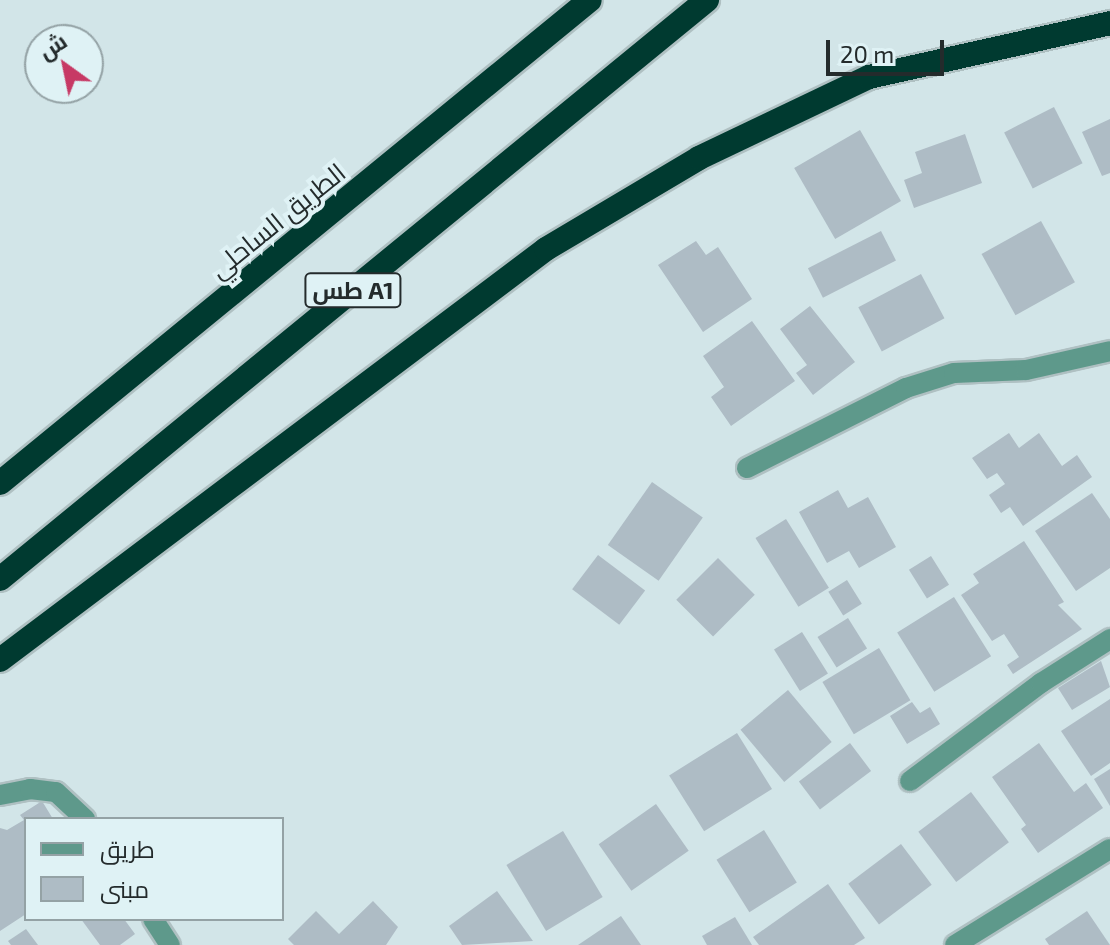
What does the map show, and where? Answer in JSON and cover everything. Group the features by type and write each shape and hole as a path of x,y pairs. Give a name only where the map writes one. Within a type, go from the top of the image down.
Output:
{"highway":[{"name":"الطريق الساحلي","path":"0,483 590,0"},
{"name":"طس A1","path":"0,579 706,0"},
{"path":"0,660 546,249 699,158 869,77 1110,23"}],"street":[{"path":"747,468 906,388 954,373 1026,370 1110,351"},
{"path":"910,781 1041,683 1110,639"},
{"path":"0,795 30,789 56,792 83,817"},
{"path":"955,945 1110,849"},
{"path":"154,921 170,945"}],"building":[{"path":"1054,107 1083,163 1033,189 1004,132"},
{"path":"1110,119 1110,173 1102,176 1082,132"},
{"path":"860,130 901,201 835,239 794,168"},
{"path":"965,134 982,183 914,208 904,180 922,173 915,152"},
{"path":"1041,221 1075,282 1015,315 982,254"},
{"path":"881,231 896,260 823,298 808,268"},
{"path":"696,241 706,255 718,247 752,299 703,332 658,265"},
{"path":"921,274 944,318 882,351 858,307"},
{"path":"810,306 855,362 813,395 796,373 807,365 780,329"},
{"path":"752,321 795,381 731,426 711,397 724,387 703,356"},
{"path":"1009,433 1019,448 1039,433 1062,466 1077,455 1092,477 1023,526 1010,507 1001,513 989,495 1005,484 997,473 987,479 972,458"},
{"path":"652,482 703,518 659,581 608,545"},
{"path":"838,490 848,508 868,497 896,547 859,568 849,551 827,563 799,512"},
{"path":"1092,493 1110,519 1110,568 1076,591 1035,531"},
{"path":"786,519 829,588 798,607 755,538"},
{"path":"1024,541 1064,602 1058,605 1082,629 1013,674 1007,665 1019,657 1004,634 992,641 961,595 979,583 973,574"},
{"path":"598,555 645,591 619,625 572,589"},
{"path":"931,556 949,585 927,599 909,570"},
{"path":"718,558 755,595 713,636 676,600"},
{"path":"847,580 862,604 843,615 828,592"},
{"path":"954,597 991,656 934,692 897,633"},
{"path":"848,618 867,649 837,668 817,637"},
{"path":"802,632 828,674 800,691 774,649"},
{"path":"879,648 910,700 854,734 822,682"},
{"path":"1101,661 1110,687 1072,710 1058,688"},
{"path":"788,690 832,742 784,782 741,730"},
{"path":"1110,699 1110,763 1091,776 1061,731"},
{"path":"912,702 920,713 930,707 940,724 907,744 890,716"},
{"path":"737,733 772,789 704,831 669,775"},
{"path":"850,743 871,771 820,809 799,782"},
{"path":"1039,743 1074,792 1086,783 1103,808 1038,853 1021,829 1026,825 992,777"},
{"path":"1110,769 1110,806 1094,779"},
{"path":"971,792 1009,842 956,882 918,832"},
{"path":"42,801 52,817 24,817 24,820 20,815"},
{"path":"656,804 689,851 631,891 599,844"},
{"path":"24,820 24,915 0,931 0,828 7,830"},
{"path":"764,830 797,883 749,912 717,860"},
{"path":"563,831 603,897 546,931 506,865"},
{"path":"901,844 932,885 879,924 848,884"},
{"path":"828,884 865,938 854,945 759,945 753,937"},
{"path":"497,891 533,941 462,945 449,926"},
{"path":"373,901 398,927 386,945 294,945 288,939 316,911 339,934"},
{"path":"1087,911 1110,945 1049,945 1045,939"},
{"path":"621,916 641,945 578,945"},
{"path":"735,917 752,945 707,945 702,936"},
{"path":"82,921 125,921 135,934 120,945 100,945"},
{"path":"26,929 38,945 11,945 8,941"}]}
